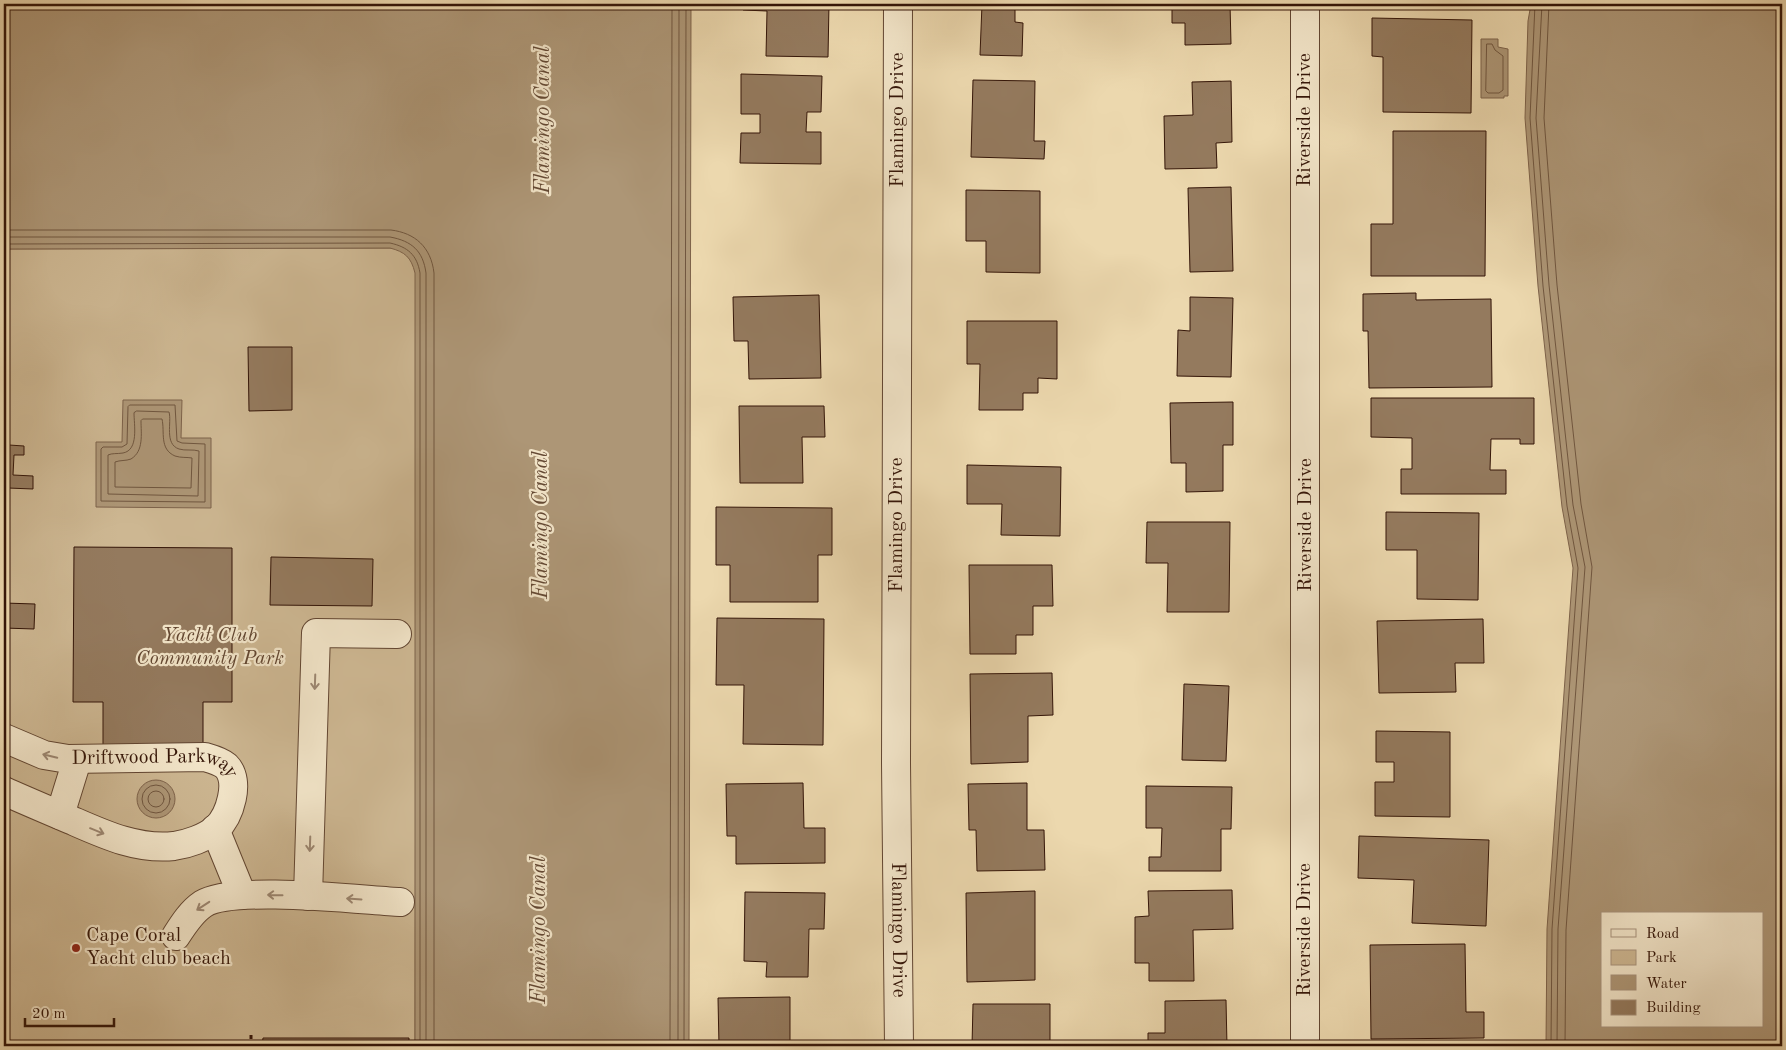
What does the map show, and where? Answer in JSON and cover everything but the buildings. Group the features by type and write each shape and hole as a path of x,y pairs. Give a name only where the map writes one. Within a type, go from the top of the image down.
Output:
{"street":[{"name":"Flamingo Drive","path":"898,4 896,763 899,1046"},
{"name":"Riverside Drive","path":"1305,4 1305,1046"},
{"path":"308,896 316,633 398,634"},
{"name":"Driftwood Parkway","path":"4,738 44,755 77,760 205,757 217,760 227,767 232,776 233,792 225,817 216,829"},
{"path":"60,815 77,760"},
{"path":"4,791 109,836 146,846 173,846 194,841 216,829 242,895"},
{"path":"176,936 187,919 203,904 221,898 242,895 308,896 400,902"}],"path":[{"path":"251,1035 251,1046"}],"green space":[{"name":"Yacht Club Community Park","path":"417,248 415,1046 4,1046 4,249"}],"water":[{"name":"Flamingo Canal","path":"4,4 691,4 689,1046 415,1046 415,273 413,267 407,256 400,251 390,248 4,249"},
{"path":"1531,4 1782,4 1782,1046 1546,1046 1547,929 1573,568 1562,507 1538,286 1525,118 1528,21"},
{"path":"1481,39 1498,39 1498,47 1508,49 1508,96 1504,96 1504,98 1481,98"},
{"path":"123,400 182,400 181,438 211,438 211,508 96,507 96,442 122,442"},
{"path":"156,780 170,785 175,799 170,813 156,818 142,813 137,799 142,785"}],"place":[{"name":"Cape Coral Yacht club beach","path":"76,948"}]}
